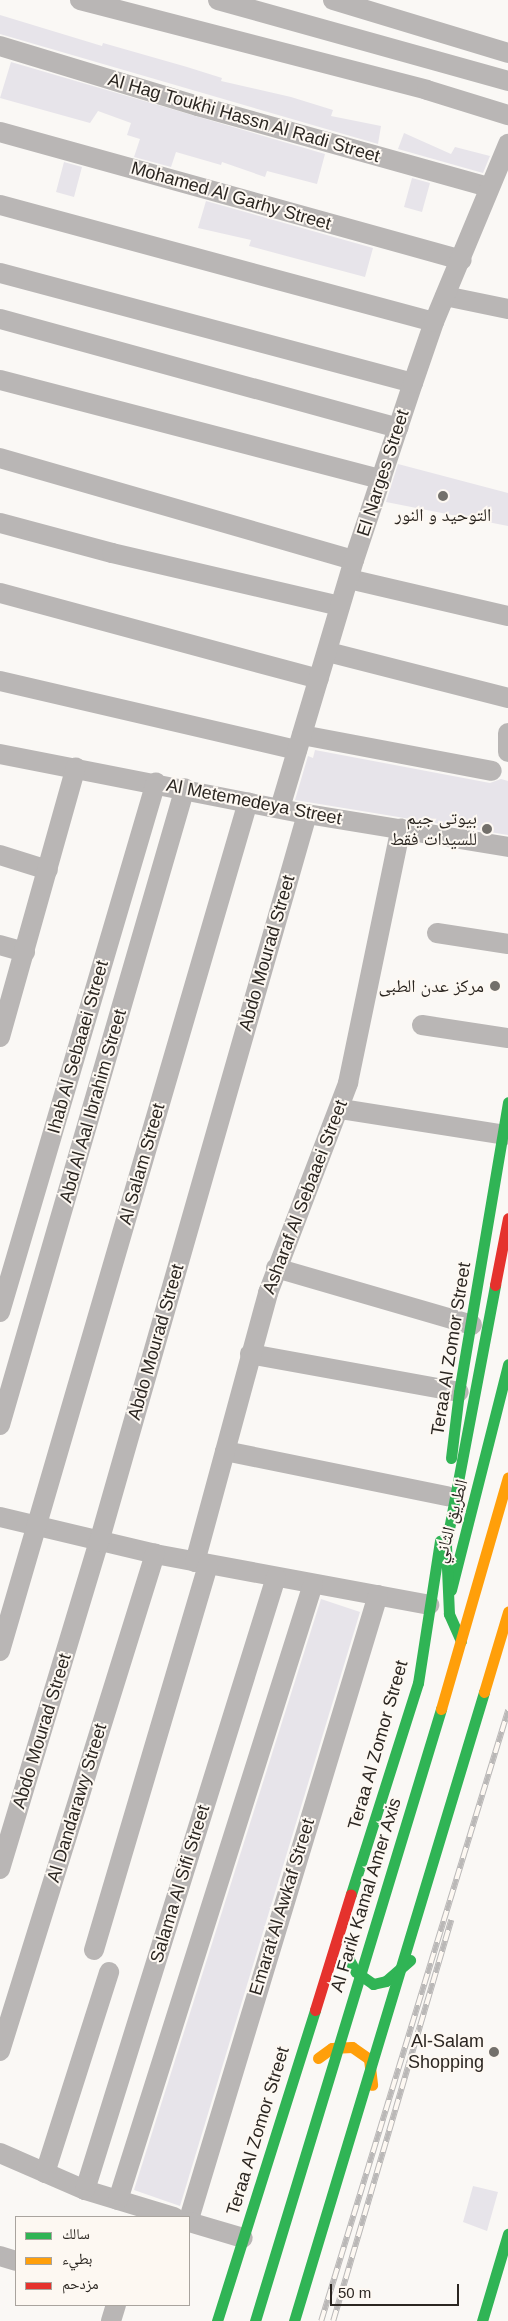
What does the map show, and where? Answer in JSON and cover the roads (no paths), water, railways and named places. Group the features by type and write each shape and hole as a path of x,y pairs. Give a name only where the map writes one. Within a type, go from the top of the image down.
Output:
{"main road":[{"name":"Teraa Al Zomor Street","path":"217,2321 418,1683 447,1496 459,1392 505,1134 508,1102"},
{"path":"461,1641 449,1614 447,1599 447,1537 508,1218"},
{"name":"الطريق الثاني","path":"442,1624 508,1364"},
{"name":"Al Farik Kamal Amer Axis","path":"255,2321 461,1641 508,1478"},
{"path":"294,2321 508,1612"},
{"path":"418,1683 437,1644"},
{"path":"340,1931 347,1958 356,1972 373,1984 386,1982 415,1956"},
{"path":"292,2083 322,2054 332,2048 352,2047 369,2059 374,2096"},
{"path":"482,2321 508,2234"}],"street":[{"path":"80,0 427,90 508,115"},
{"path":"218,0 508,81"},
{"path":"333,0 508,53"},
{"name":"Al Hag Toukhi Hassn Al Radi Street","path":"0,46 198,106 489,187"},
{"name":"Mohamed Al Garhy Street","path":"0,132 462,260"},
{"name":"El Narges Street","path":"280,808 318,679 328,652 340,606 413,383 434,322 462,260 489,187 508,144"},
{"path":"0,206 434,322"},
{"path":"0,273 413,383"},
{"path":"445,296 508,309"},
{"path":"0,319 398,428"},
{"path":"0,380 381,479"},
{"path":"0,458 352,570 508,616"},
{"path":"0,523 112,553 340,606"},
{"path":"0,593 318,679"},
{"path":"328,652 508,698"},
{"path":"0,681 300,742 492,771"},
{"name":"Al Metemedeya Street","path":"0,754 156,782 307,814 508,847"},
{"path":"0,1036 76,767"},
{"name":"Ihab Al Sebaaei Street","path":"0,1312 156,782"},
{"name":"Abd Al Aal Ibrahim Street","path":"0,1425 185,788"},
{"name":"Al Salam Street","path":"0,1652 248,802"},
{"name":"Abdo Mourad Street","path":"0,1869 100,1542 307,814"},
{"name":"Asharaf Al Sebaaei Street","path":"94,1950 202,1563 225,1451 250,1354 276,1268 341,1109 401,828"},
{"path":"0,855 48,870"},
{"path":"437,933 508,944"},
{"path":"0,944 25,952"},
{"path":"422,1024 508,1038"},
{"path":"341,1109 505,1134"},
{"path":"276,1268 472,1325"},
{"path":"250,1354 459,1392"},
{"path":"225,1451 447,1496"},
{"path":"0,1517 155,1554 429,1605"},
{"name":"Al Dandarawy Street","path":"0,2051 155,1554"},
{"name":"Salama Al Sifi Street","path":"85,2190 276,1577"},
{"path":"118,2200 313,1584"},
{"name":"Emarat Al Awkaf Street","path":"190,2218 378,1595"},
{"path":"45,2173 109,1972"},
{"path":"0,2153 85,2190 118,2200 147,2213 167,2216"},
{"path":"190,2221 243,2238"},
{"path":"0,2256 15,2261"},
{"path":"111,2321 116,2306"}],"railway":[{"path":"321,2321 508,1710"},
{"path":"333,2321 451,1920"}],"place":[{"name":"التوحيد و النور","path":"443,496"},
{"name":"بيوتى جيم للسيدات فقط","path":"487,829"},
{"name":"مركز عدن الطبى","path":"495,986"},
{"name":"Al-Salam Shopping","path":"494,2052"}]}
